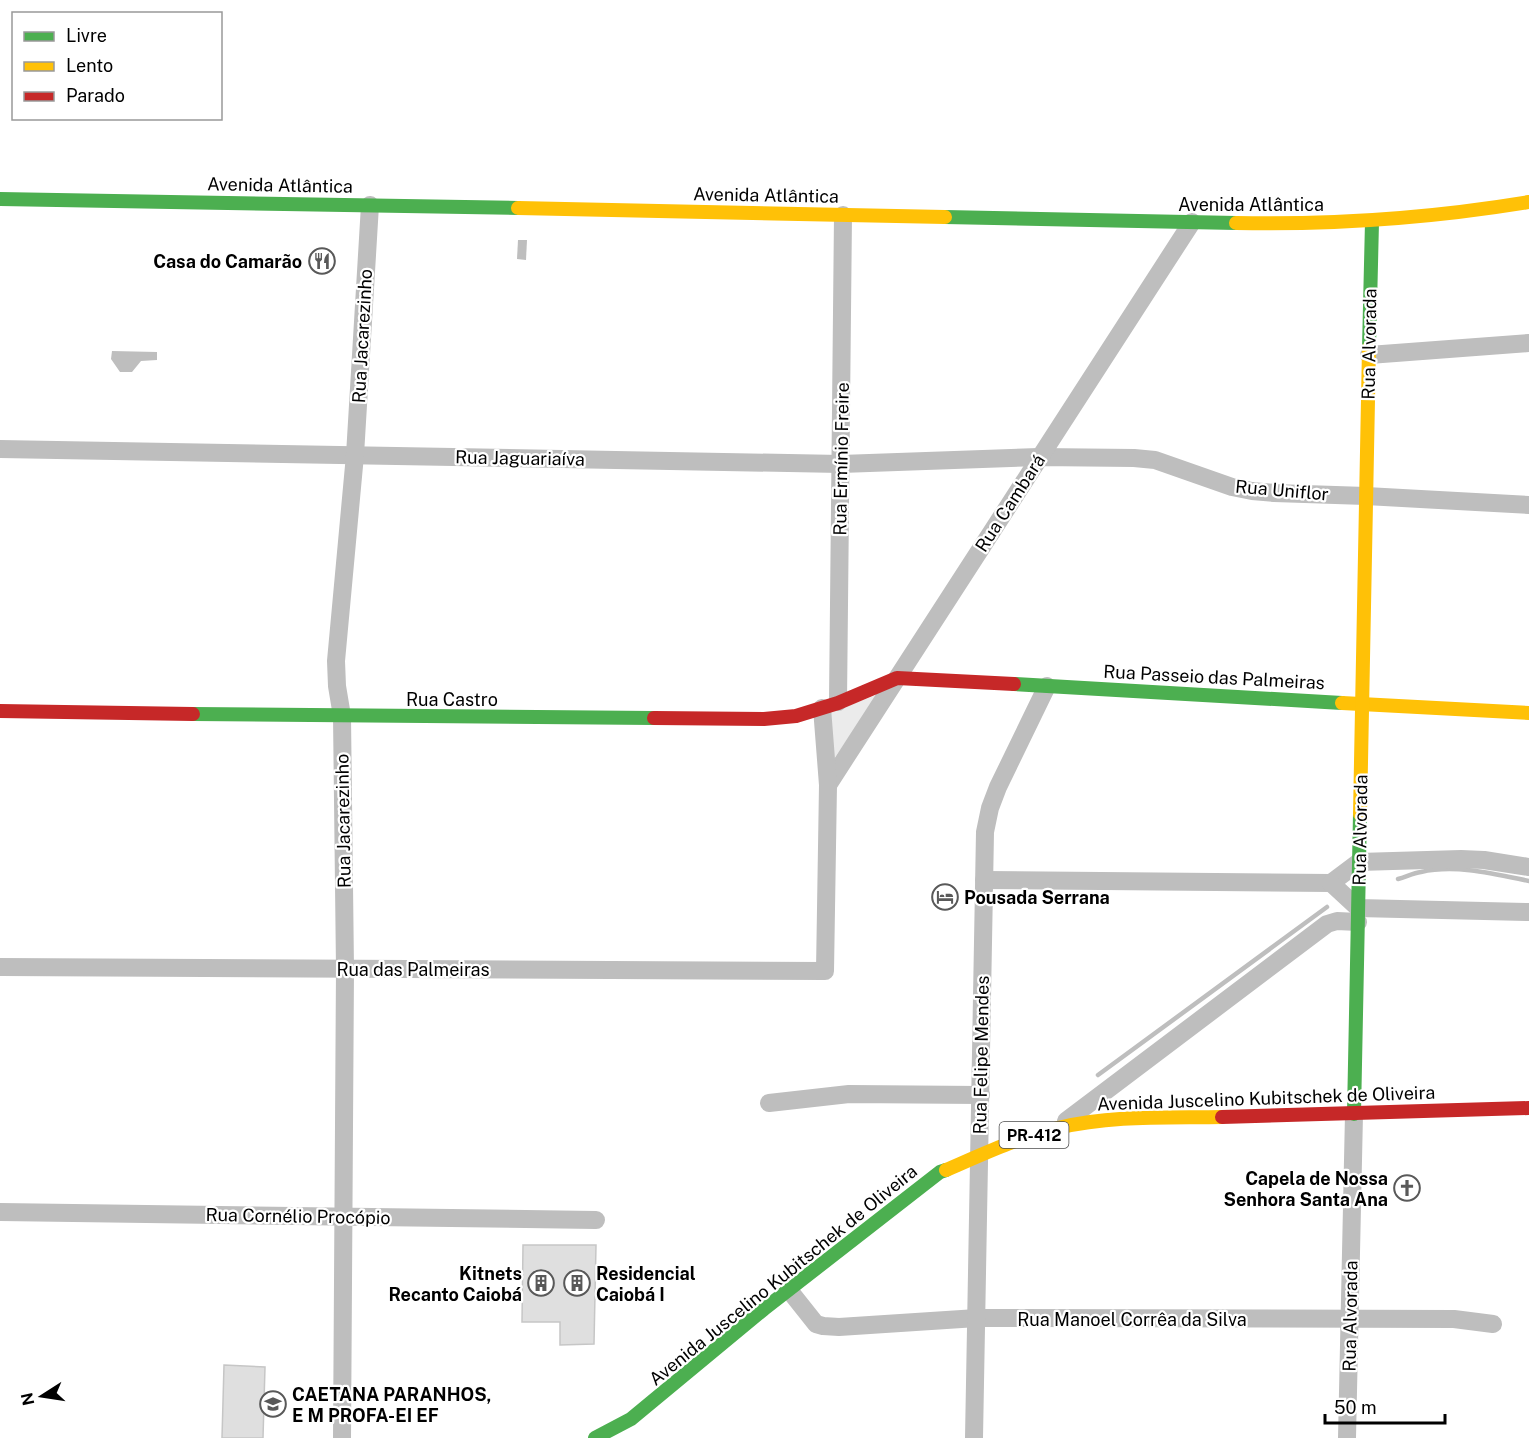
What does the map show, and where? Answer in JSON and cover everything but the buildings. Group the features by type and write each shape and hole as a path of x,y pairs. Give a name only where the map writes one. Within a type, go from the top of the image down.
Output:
{"street":[{"name":"Avenida Atlântica","path":"0,199 1276,224 1372,222 1529,202"},
{"name":"Rua Jacarezinho","path":"342,1438 345,969 342,716 336,661 354,455 370,205"},
{"name":"Rua Ermínio Freire","path":"825,971 830,705 841,464 843,215"},
{"name":"Rua Cambará","path":"828,785 1192,222"},
{"name":"Rua Alvorada","path":"1347,1438 1372,222"},
{"path":"1369,355 1529,343"},
{"name":"Rua Jaguariaíva","path":"0,449 841,464 1040,457"},
{"name":"Rua Uniflor","path":"1040,457 1155,460 1232,487 1252,491 1529,506"},
{"name":"Rua Castro","path":"0,711 759,719 801,715 897,678"},
{"name":"Rua Passeio das Palmeiras","path":"897,678 1529,713"},
{"name":"Rua Felipe Mendes","path":"974,1438 986,832 990,808 998,787 1047,686"},
{"path":"984,880 1331,883 1359,862 1461,859 1494,861 1529,867"},
{"path":"1331,883 1358,915"},
{"path":"1057,1128 1327,924 1358,915 1529,912"},
{"name":"Rua das Palmeiras","path":"0,967 825,971"},
{"path":"769,1103 849,1094 981,1095"},
{"name":"Avenida Juscelino Kubitschek de Oliveira","path":"595,1438 631,1419 789,1290 940,1172 1012,1142 1057,1128 1118,1119 1529,1108"},
{"name":"Rua Cornélio Procópio","path":"0,1212 596,1220"},
{"name":"Rua Manoel Corrêa da Silva","path":"789,1290 816,1324 839,1327 977,1318 1454,1319 1493,1324"},
{"name":"Avenida Juscelino Kubitschek de Oliveira","path":"619,1438 631,1419"}],"shaded area":[{"path":"518,240 527,240 526,260 517,259"},
{"path":"112,351 157,352 157,360 141,361 132,372 120,372 111,359"},
{"path":"879,694 833,760 829,713"}],"waterway":[{"path":"1398,879 1434,870 1462,869 1529,881"},
{"path":"1098,1075 1327,907"}],"traffic: fast":[{"path":"0,199 518,208"},
{"path":"945,217 1236,223"},
{"path":"1369,348 1372,222"},
{"path":"1014,684 1342,703"},
{"path":"193,714 654,718"},
{"path":"1354,1114 1360,814"},
{"path":"595,1438 631,1419 764,1309 940,1172 946,1170"}],"traffic: slow":[{"path":"1236,223 1309,223 1383,219 1529,202"},
{"path":"518,208 945,217"},
{"path":"1360,814 1369,348"},
{"path":"1342,703 1529,713"},
{"path":"946,1170 1015,1141 1078,1124 1140,1118 1222,1117"}],"traffic: jam":[{"path":"654,718 764,719 796,716 838,703 897,678 1014,684"},
{"path":"0,711 193,714"},
{"path":"1222,1117 1529,1108"}],"place":[{"name":"Casa do Camarão","path":"322,261"},
{"name":"Pousada Serrana","path":"945,897"},
{"name":"Capela de Nossa Senhora Santa Ana","path":"1407,1188"},
{"name":"Kitnets Recanto Caiobá","path":"541,1283"},
{"name":"Residencial Caiobá I","path":"577,1283"},
{"name":"CAETANA PARANHOS, E M PROFA-EI EF","path":"273,1404"}]}
